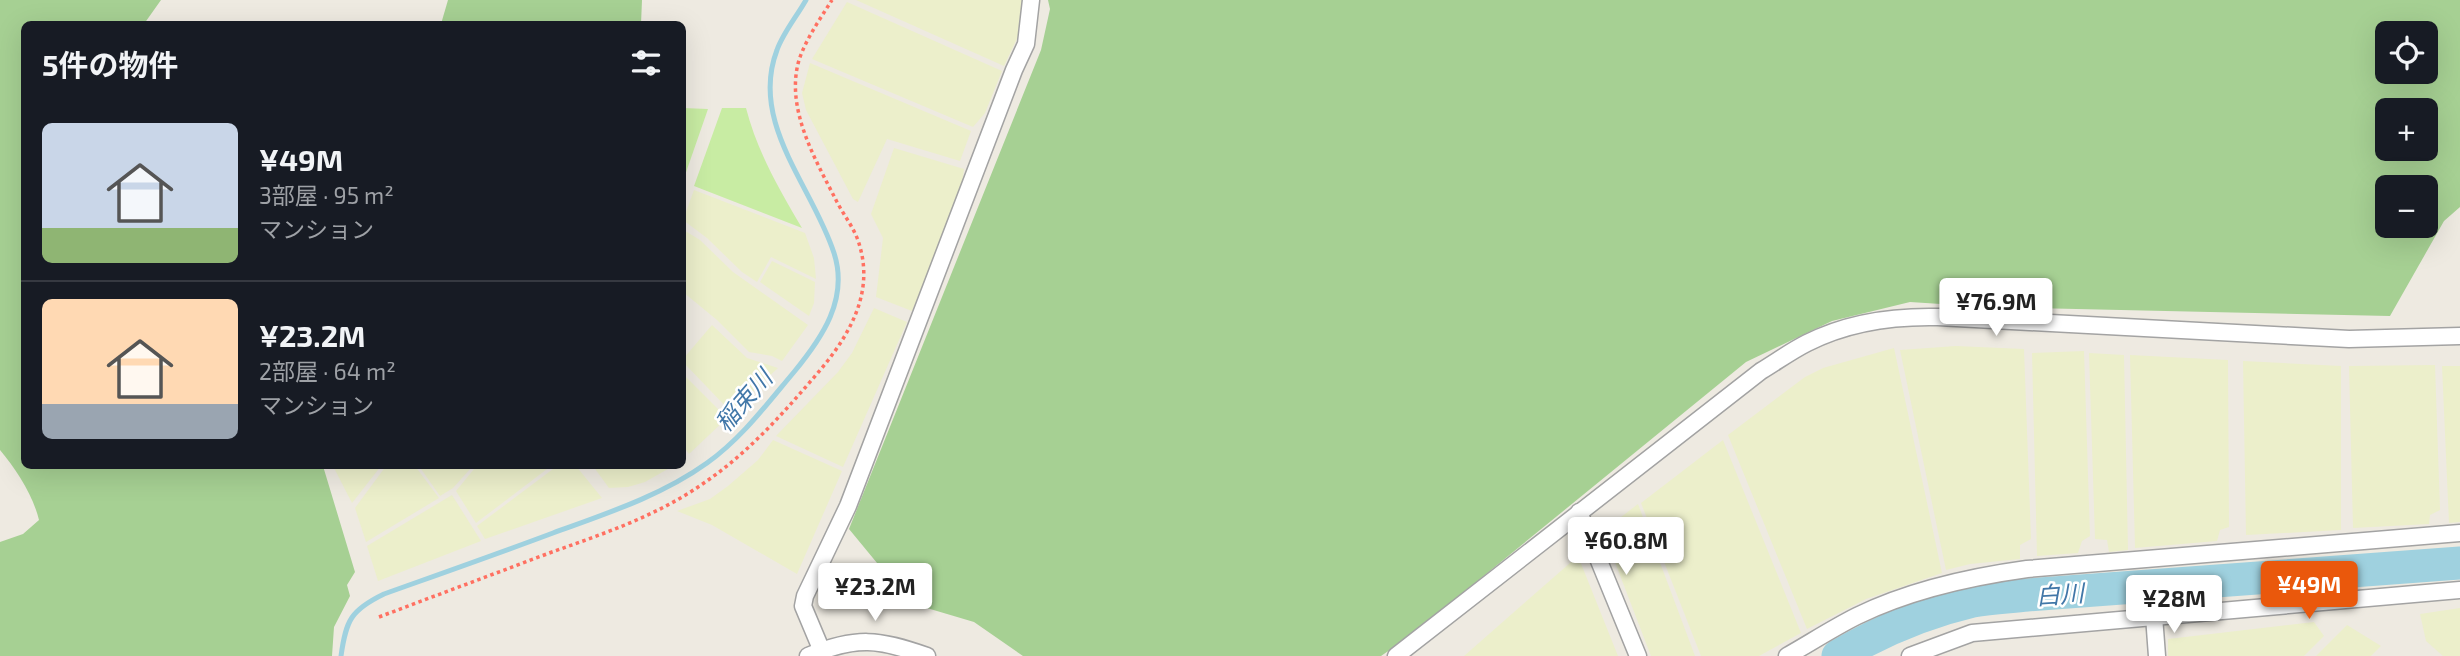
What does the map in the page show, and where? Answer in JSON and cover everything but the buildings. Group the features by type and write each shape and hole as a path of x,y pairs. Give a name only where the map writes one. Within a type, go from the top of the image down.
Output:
{"street":[{"path":"927,656 896,645 857,641 818,654 803,606 805,596 848,506 1026,44 1031,0"},
{"path":"1396,656 1761,371 1805,344 1828,334 1886,319 1938,317 2348,340 2460,336"},
{"path":"1579,512 1638,656"},
{"path":"1787,656 1858,615 1937,586 1988,574 2460,533"},
{"path":"1910,656 1972,633 2460,590"},
{"path":"2154,616 2157,656"}],"path":[{"path":"379,617 627,525 685,495 719,472 769,428 830,359 856,316 865,281 863,264 853,230 805,134 795,97 800,58 832,0"}],"green space":[{"path":"0,0 161,0 146,21 21,21 21,469 324,469 355,572 347,585 350,596 334,627 332,656 0,656 0,542 23,534 39,520 23,483 0,450"},
{"path":"448,0 642,0 641,21 442,21"},
{"path":"856,0 1023,0 1026,6 1022,28 1004,66"},
{"path":"1048,0 2460,0 2460,207 2444,221 2438,232 2438,175 2375,175 2375,238 2434,238 2390,316 1987,307 1910,302 1832,321 1746,362 1410,636 1381,656 1023,656 974,622 910,603 849,529 1041,50 1050,9"},
{"path":"847,2 1002,71 985,113 973,127 812,59"},
{"path":"810,63 971,131 960,161 887,139 858,202 853,199 806,110 802,93"},
{"path":"686,108 708,109 686,172"},
{"path":"722,108 746,108 762,155 802,228 694,186"},
{"path":"894,148 964,169 961,191 912,311 876,297 883,238 871,214"},
{"path":"694,190 805,233 814,258 816,279 771,257 757,282 686,222 686,212"},
{"path":"686,231 700,240 733,272 808,325 782,361 772,356 749,352 686,294"},
{"path":"772,261 815,282 814,303 809,316 760,282"},
{"path":"874,308 907,322 843,467 776,436 838,372 852,353"},
{"path":"712,325 747,358 778,368 731,412 686,365 686,355"},
{"path":"1956,346 2024,349 2031,539 2020,545 2020,559 1970,564 1946,570 1900,350"},
{"path":"1894,348 1942,573 1866,599 1807,629 1728,435 1805,377 1823,368"},
{"path":"2084,351 2090,536 2082,541 2078,553 2037,556 2032,353"},
{"path":"2089,353 2124,355 2128,550 2109,552 2107,540 2095,539"},
{"path":"2130,355 2228,360 2229,527 2220,530 2217,541 2135,548"},
{"path":"2243,361 2341,366 2341,530 2246,535"},
{"path":"2435,365 2440,510 2430,515 2429,524 2353,528 2349,366"},
{"path":"2442,366 2460,366 2460,522 2449,523"},
{"path":"686,377 727,418 689,454 686,450"},
{"path":"773,440 842,471 797,574 712,525 677,511 710,499 728,486 758,460"},
{"path":"1723,440 1801,633 1759,656 1701,656 1641,503"},
{"path":"335,469 379,469 352,503"},
{"path":"384,469 417,469 439,498 366,542 355,508"},
{"path":"421,469 470,469 453,488 440,496"},
{"path":"474,469 547,469 476,523 456,491"},
{"path":"553,469 578,469 602,498 485,539 477,526"},
{"path":"595,469 668,469 645,482 628,487 609,488"},
{"path":"452,495 481,541 378,581 367,546"},
{"path":"1638,504 1695,656 1651,656 1603,531"},
{"path":"1578,556 1618,656 1464,656"},
{"path":"2460,608 2460,656 2443,656 2426,641 2420,614"},
{"path":"2314,622 2324,636 2304,656 2168,656 2168,639"},
{"path":"2347,625 2381,646 2371,656 2316,656"}],"waterway":[{"name":"稲束川","path":"341,656 345,633 352,618 364,605 384,594 612,511 652,495 689,475 719,454 742,432 764,409 814,346 835,302 838,270 824,228 787,154 771,103 771,77 777,50 806,0"},
{"name":"白川","path":"1838,656 1903,624 1980,600 2460,563"}]}
